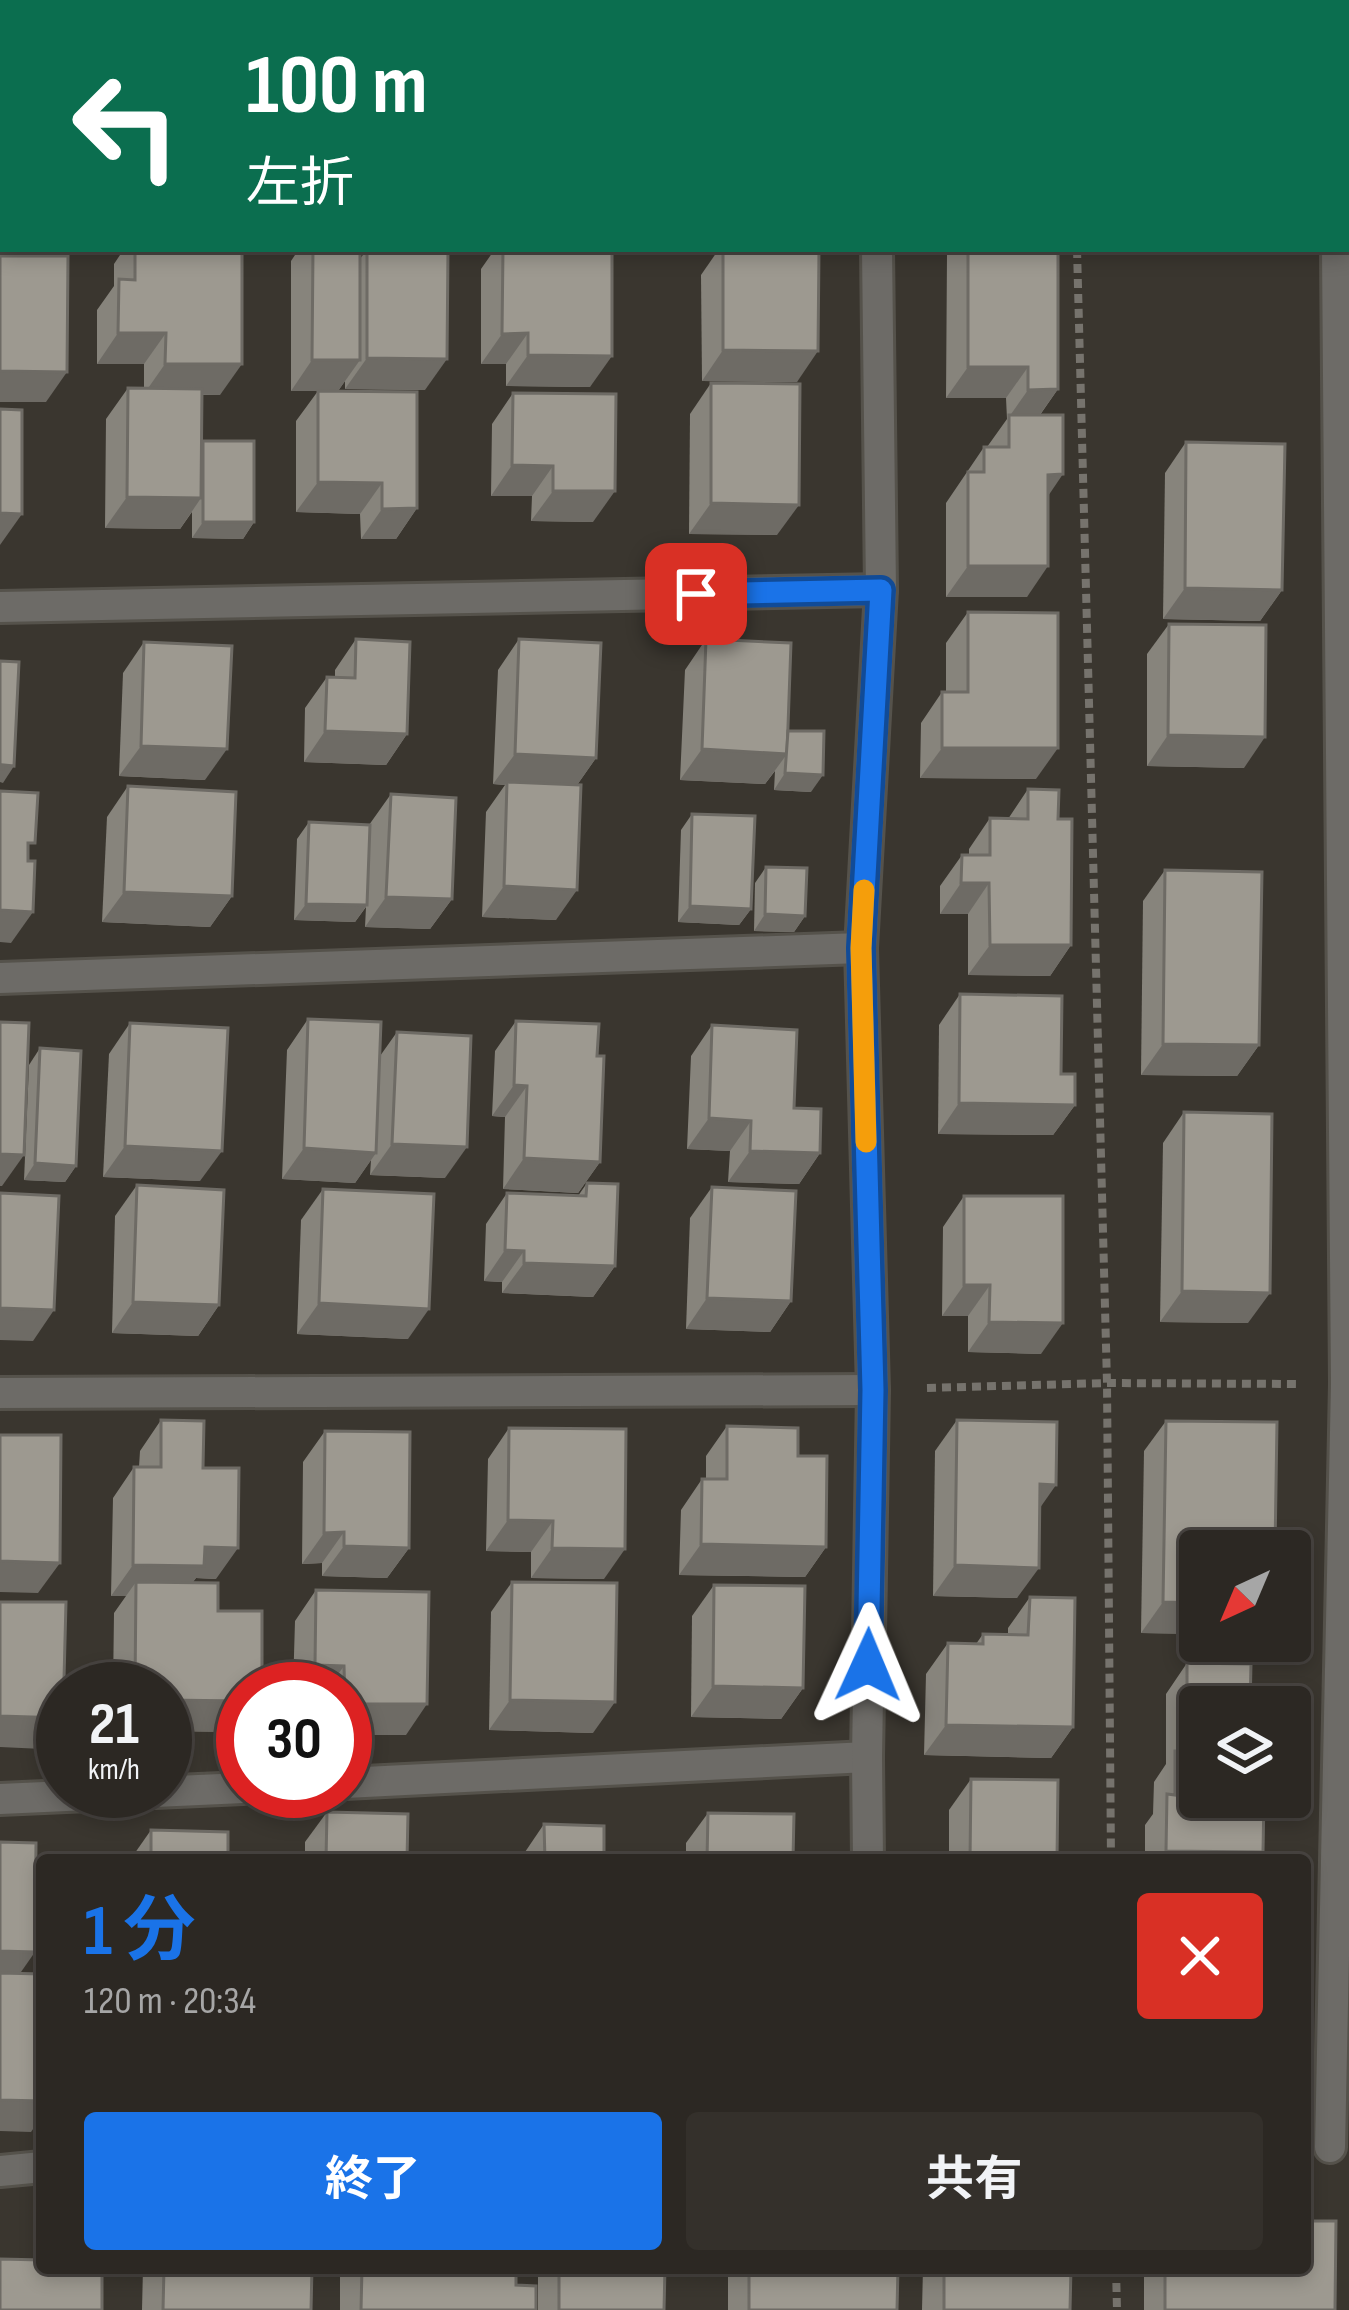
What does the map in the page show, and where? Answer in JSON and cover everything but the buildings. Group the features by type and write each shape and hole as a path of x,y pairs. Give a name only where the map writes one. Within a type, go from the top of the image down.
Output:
{"street":[{"path":"868,1854 873,1390 861,948 881,590 877,252"},
{"path":"1328,2147 1344,1747 1347,1384 1344,590 1337,252"},
{"path":"0,607 881,590"},
{"path":"0,978 861,948"},
{"path":"0,1393 873,1390"},
{"path":"372,1782 867,1757"},
{"path":"0,1799 216,1788"},
{"path":"0,2171 36,2168"}],"path":[{"path":"1077,252 1107,1383 1111,1854"},
{"path":"873,1390 1107,1383 1347,1384"},
{"path":"1116,2274 1117,2310"}],"slow traffic":[{"path":"864,890 866,1142"}],"route":[{"path":"696,594 881,590 861,948 873,1390 868,1665"}]}
